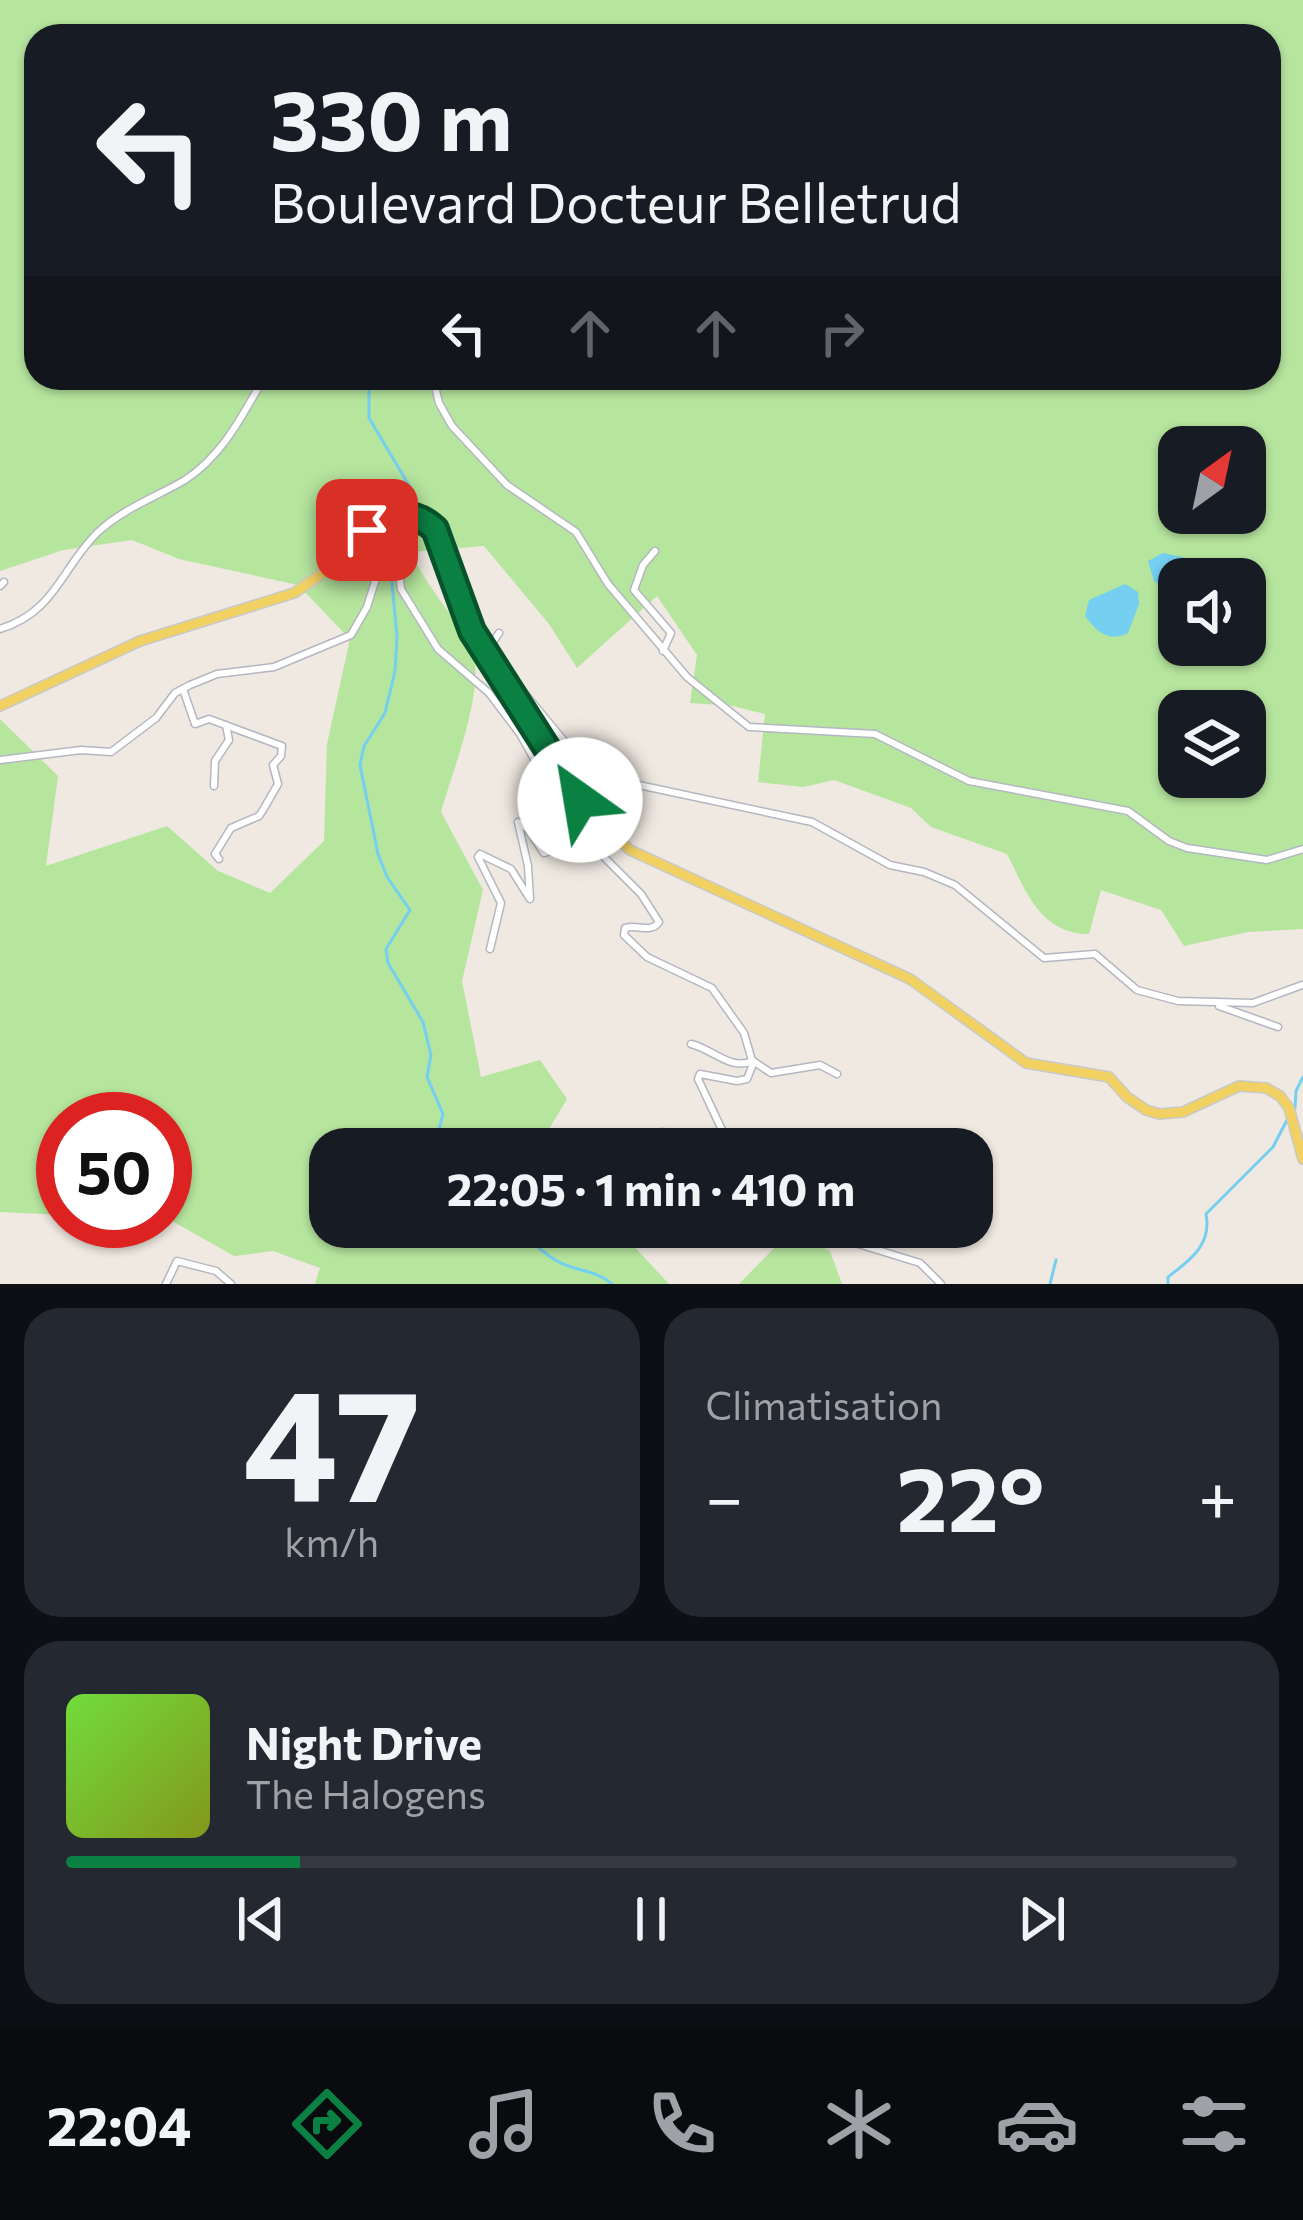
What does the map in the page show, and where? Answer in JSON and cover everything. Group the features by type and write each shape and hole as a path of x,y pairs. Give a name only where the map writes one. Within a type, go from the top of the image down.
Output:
{"main road":[{"path":"0,706 140,641 294,593 323,573 379,520 402,514 427,522 441,539 463,614 580,800 630,850 910,979 1026,1063 1102,1074 1135,1104 1159,1114 1183,1112 1239,1086 1266,1088 1280,1096 1293,1116 1303,1159"}],"street":[{"path":"0,628 37,612 106,526 183,481 215,456 256,390"},
{"path":"436,390 452,426 507,485 576,532 608,584 663,651 706,695 753,728 875,734 969,782 1128,811 1169,841 1187,848 1268,860 1303,849"},
{"path":"655,551 643,565 634,590 670,633 663,651"},
{"path":"0,760 81,750 112,752 156,718 183,689 217,674 274,667 351,635 368,607 377,575 386,571 399,573 401,590 438,649 489,693 553,788 592,826 600,831 604,828"},
{"path":"499,633 491,645 505,669 503,677 518,684 564,741 620,781 812,822 884,862 955,885 1043,958 1057,960 1091,952 1120,978 1153,996 1253,1003 1302,986"},
{"path":"183,689 195,724 209,719 282,746 273,764 275,791 259,817 224,835 215,854 219,859"},
{"path":"214,787 215,761 229,740 226,725"},
{"path":"553,788 588,842 640,894 659,922 647,929 625,928 624,935 647,957 712,988 744,1034 752,1073 741,1082 700,1073 698,1078 721,1128"},
{"path":"490,949 501,903 480,854 511,869 530,899 518,822 544,853 548,852 537,810 588,842"},
{"path":"1213,1002 1277,1027"},
{"path":"691,1044 730,1064 753,1061 771,1073 820,1065 837,1074"},
{"path":"873,1248 920,1263 941,1284"},
{"path":"166,1284 177,1261 216,1271 231,1284"}],"green space":[{"path":"0,0 1303,0 1303,929 1248,932 1184,946 1161,910 1101,890 1089,934 1058,927 1037,908 1007,854 931,827 911,808 834,780 803,787 758,782 765,714 690,703 697,655 657,596 577,668 549,624 484,546 411,552 471,648 475,664 472,705 441,812 483,890 462,981 481,1077 540,1060 567,1099 550,1128 309,1128 309,1248 636,1248 669,1284 315,1284 320,1268 273,1251 234,1256 192,1232 192,1092 36,1092 36,1214 0,1212 0,719 58,776 46,866 167,826 218,871 270,893 324,841 327,744 350,639 298,585 179,559 132,540 63,550 0,571"},
{"path":"774,1248 824,1248 830,1251 842,1284 739,1284"}],"water":[{"path":"1163,553 1186,558 1158,558 1158,584 1148,561"},
{"path":"1125,584 1138,592 1139,604 1128,633 1109,636 1085,616 1089,600"}],"waterway":[{"path":"369,390 369,418 413,492 410,508"},
{"path":"408,523 404,548 391,572 395,671 385,713 364,746 360,765 378,854 410,910 386,949 388,963 423,1022 431,1055 427,1077 443,1114 439,1128"},
{"path":"1295,1108 1303,1077"},
{"path":"1168,1284 1168,1277 1202,1243 1206,1214 1273,1147 1287,1120"},
{"path":"540,1248 557,1261 612,1284"},
{"path":"1050,1284 1056,1260"}],"route":[{"path":"367,530 379,520 402,514 421,518 435,529 472,631 580,800"}]}
